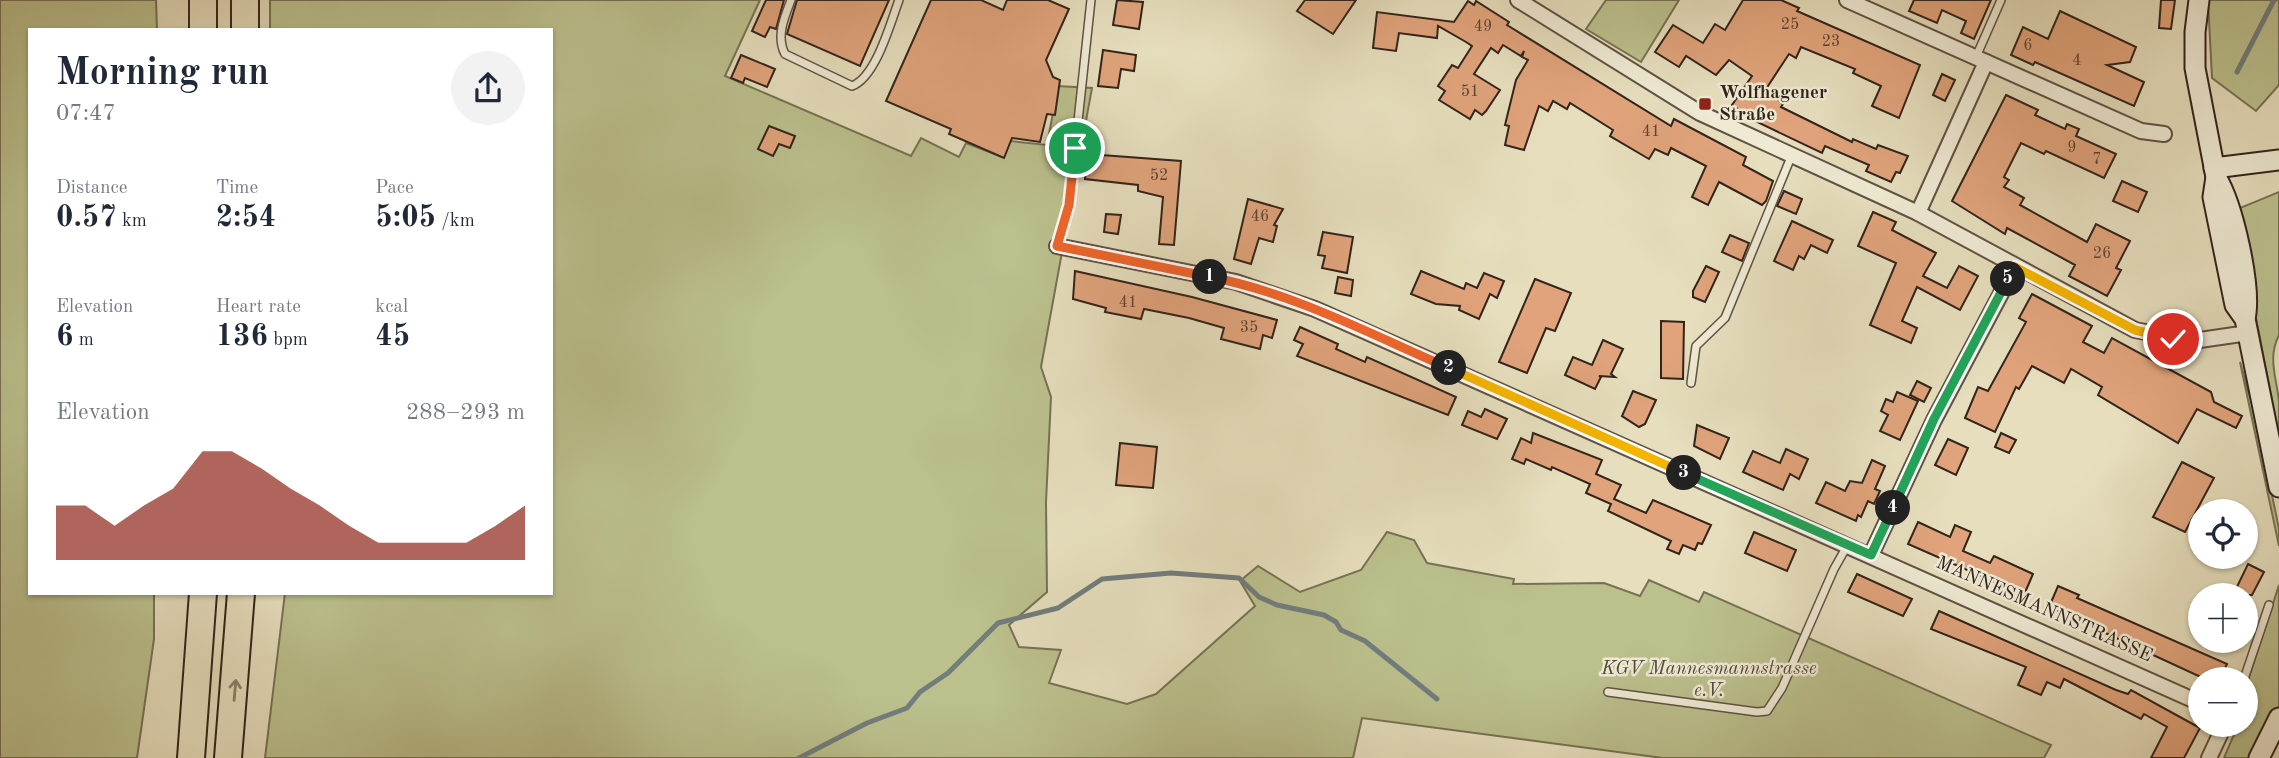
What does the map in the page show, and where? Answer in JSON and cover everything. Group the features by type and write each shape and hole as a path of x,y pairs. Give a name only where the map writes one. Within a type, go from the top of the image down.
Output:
{"highway":[{"path":"203,0 203,28"},
{"path":"245,0 245,28"},
{"path":"191,758 203,595"},
{"path":"228,758 241,595"}],"main road":[{"path":"2199,0 2195,32 2195,68 2215,172 2227,195 2249,302 2247,326 2279,487"},
{"path":"2215,172 2279,160"},
{"path":"2259,758 2279,718"}],"street":[{"path":"1518,0 1700,113 1918,214 2101,314 2154,335 2193,341 2247,326"},
{"path":"1847,0 2141,131 2164,134"},
{"path":"1918,214 1981,59"},
{"name":"MANNESMANNSTRASSE","path":"1057,246 1236,282 1315,309 2188,698"},
{"path":"1871,555 1934,419 2015,267"},
{"path":"2209,758 2219,737"}],"lane":[{"path":"791,0 783,19 780,45 785,54 852,86 861,82 870,72 899,0"},
{"path":"1057,246 1069,205 1091,0"},
{"path":"1981,59 2001,0"},
{"path":"1691,383 1696,346 1725,318 1791,157"},
{"path":"1608,692 1757,712 1767,710 1782,688 1828,582 1848,545"},
{"path":"2248,667 2269,605"}],"green space":[{"path":"0,0 156,0 157,28 28,28 28,595 154,595 154,639 137,758 0,758"},
{"name":"KGV Mannesmannstrasse e.V.","path":"270,0 760,0 725,76 911,156 921,138 959,157 966,143 1002,157 1010,141 1047,145 1058,86 1092,88 1041,367 1051,397 1046,502 1047,592 1009,625 1019,647 1061,650 1049,683 1127,704 1156,694 1255,606 1240,581 1258,566 1300,592 1361,570 1387,532 1414,540 1427,563 1514,579 1513,584 1604,583 1640,596 1649,580 1699,602 1704,592 2051,745 2044,758 1663,758 1362,718 1353,758 265,758 285,595 553,595 553,28 270,28"},
{"path":"1606,0 1679,0 1641,62 1586,29"},
{"path":"2208,0 2279,0 2279,85 2256,111 2212,78"},
{"path":"2279,192 2279,335 2273,360 2279,402 2279,436 2235,210"},
{"path":"2240,362 2256,418 2279,529 2279,546"},
{"path":"2279,585 2279,706 2251,758 2224,758 2233,737 2258,737 2258,667 2252,667"}],"building":[{"path":"766,0 784,0 776,29 770,27 765,37 752,31"},
{"path":"797,0 889,0 860,66 787,34"},
{"path":"931,0 981,0 1003,10 1007,0 1048,0 1069,9 1046,60 1053,77 1060,80 1055,115 1047,114 1040,142 1012,138 1004,158 949,134 951,129 886,101"},
{"path":"1117,0 1143,2 1139,29 1113,25"},
{"path":"1305,0 1356,0 1333,34 1297,11"},
{"path":"1743,0 1781,0 1799,8 1797,11 1920,65 1899,118 1872,106 1881,86 1853,73 1855,69 1801,47 1796,58 1789,54 1766,89 1783,104 1781,107 1852,142 1853,139 1876,149 1878,145 1908,156 1900,173 1896,172 1891,182 1866,171 1869,165 1825,146 1822,153 1755,121 1732,105 1752,76 1729,60 1716,75 1686,56 1679,67 1655,52 1673,25 1703,43 1715,24 1725,30"},
{"path":"1914,0 1991,0 1974,39 1961,33 1966,21 1942,10 1937,23 1909,11"},
{"path":"2161,0 2175,0 2171,29 2159,28"},
{"path":"1468,1 1474,5 1476,1 1509,22 1507,25 1671,126 1674,119 1746,157 1743,165 1773,181 1766,201 1762,205 1719,182 1708,205 1692,197 1706,166 1671,148 1668,155 1655,149 1649,159 1610,136 1613,130 1570,103 1567,109 1553,101 1548,111 1539,106 1524,150 1505,145 1509,126 1505,125 1516,80 1528,60 1522,57 1524,51 1521,56 1503,45 1498,53 1491,48 1474,74 1500,90 1482,115 1475,110 1470,119 1439,100 1445,91 1438,86 1452,65 1458,68 1472,46 1438,26 1437,38 1399,33 1396,51 1373,48 1377,12 1454,22"},
{"path":"2060,11 2136,47 2130,62 2107,65 2144,82 2134,106 2035,62 2033,65 2011,55 2023,27 2048,39"},
{"path":"1103,50 1136,55 1134,71 1121,69 1118,88 1098,86"},
{"path":"741,55 775,69 767,87 745,78 743,83 731,78"},
{"path":"1942,74 1955,80 1945,101 1933,95"},
{"path":"2006,95 2038,110 2035,115 2065,129 2067,124 2079,129 2076,136 2116,154 2104,178 2046,151 2044,154 2021,143 2004,177 2009,180 2004,187 2024,198 2020,205 2087,242 2096,224 2130,241 2116,268 2121,270 2107,296 2069,276 2075,265 2007,228 2005,234 1952,201"},
{"path":"769,126 795,136 790,148 779,144 773,156 758,149"},
{"path":"1088,154 1181,161 1174,245 1159,244 1163,197 1138,191 1138,185 1085,179"},
{"path":"2122,181 2147,192 2138,212 2113,201"},
{"path":"1784,191 1802,199 1796,214 1777,206"},
{"path":"1248,199 1283,209 1274,225 1277,226 1273,242 1259,238 1251,264 1234,259"},
{"path":"1873,212 1896,222 1892,230 1936,253 1923,276 1947,288 1959,266 1978,276 1960,310 1917,287 1902,321 1917,328 1911,343 1870,325 1896,263 1858,246"},
{"path":"1106,214 1121,215 1118,234 1104,232"},
{"path":"1792,221 1833,240 1827,253 1811,245 1804,259 1799,256 1793,270 1774,261"},
{"path":"1323,232 1353,237 1347,273 1322,268 1325,256 1318,255"},
{"path":"1730,235 1749,243 1742,261 1722,252"},
{"path":"1706,266 1719,272 1705,302 1693,297 1693,291"},
{"path":"1075,271 1192,297 1277,320 1272,338 1263,335 1260,349 1221,339 1224,328 1189,318 1144,309 1141,319 1105,312 1106,308 1073,299"},
{"path":"1421,271 1464,289 1466,283 1477,288 1484,273 1504,281 1497,298 1490,294 1479,319 1459,310 1460,306 1436,304 1411,294"},
{"path":"1338,277 1353,280 1351,296 1335,293"},
{"path":"1535,279 1571,293 1555,331 1546,328 1527,373 1499,362"},
{"path":"2032,294 2092,326 2083,342 2104,353 2112,338 2211,392 2214,402 2242,416 2236,428 2197,409 2178,443 2098,395 2102,387 2071,369 2064,383 2032,366 2019,389 2016,387 1995,432 1965,418 1978,387 1988,391 2026,322 2019,318"},
{"path":"1661,321 1684,322 1683,379 1661,378"},
{"path":"1300,327 1338,344 1336,349 1365,362 1367,357 1456,397 1448,415 1297,356 1303,344 1294,340"},
{"path":"1603,340 1623,349 1611,374 1615,377 1599,376 1601,377 1595,389 1565,375 1573,357 1592,365"},
{"path":"1917,381 1931,388 1924,402 1910,395"},
{"path":"1633,391 1656,400 1645,424 1639,427 1622,416"},
{"path":"1897,392 1918,401 1900,440 1880,431 1888,415 1881,411 1886,399 1893,402"},
{"path":"1485,409 1507,419 1497,439 1462,425 1468,411 1481,417"},
{"path":"1697,425 1729,438 1720,459 1694,446"},
{"path":"1533,433 1602,460 1596,474 1621,485 1614,499 1646,513 1653,500 1711,525 1702,544 1698,543 1695,550 1683,545 1679,554 1667,549 1671,541 1608,511 1611,504 1586,493 1590,484 1552,467 1551,470 1526,459 1524,464 1512,459 1521,438 1531,443"},
{"path":"2001,433 2016,440 2009,453 1995,447"},
{"path":"1948,439 1968,448 1956,475 1935,465"},
{"path":"1120,443 1157,447 1153,488 1116,485"},
{"path":"1786,449 1808,459 1799,479 1790,474 1783,490 1743,472 1753,451 1780,463"},
{"path":"1872,460 1885,466 1875,489 1880,491 1874,504 1868,501 1861,517 1858,515 1856,521 1816,503 1826,482 1845,491 1850,481 1862,483"},
{"path":"2182,462 2214,478 2203,499 2188,499 2188,526 2185,532 2153,517"},
{"path":"1918,522 1950,537 1955,525 1971,532 1963,551 1990,563 1994,556 2033,574 2024,595 1908,544"},
{"path":"1754,532 1796,550 1787,571 1745,553"},
{"path":"2246,569 2264,572 2258,584 2239,583"},
{"path":"1857,574 1912,599 1903,616 1848,592"},
{"path":"2058,586 2079,595 2077,598 2188,647 2188,653 2202,653 2227,664 2226,667 2188,667 2188,671 2049,607"},
{"path":"1939,611 2116,690 2128,694 2131,690 2188,721 2188,737 2195,737 2184,758 2151,758 2167,727 2144,714 2141,719 2064,679 2060,688 2047,682 2041,695 2018,685 2026,667 1931,629"}],"waterway":[{"path":"2237,72 2274,0"},
{"path":"799,758 867,723 907,708 920,692 948,673 998,623 1058,608 1102,579 1171,573 1239,578 1259,597 1277,605 1324,615 1336,622 1341,630 1365,641 1437,699"}],"place":[{"name":"Wolfhagener Straße","path":"1705,104"}],"route":[{"path":"1075,148 1069,205 1057,246 1236,282 1315,309 1871,555 1934,419 2015,267 2135,330 2173,339"}]}
